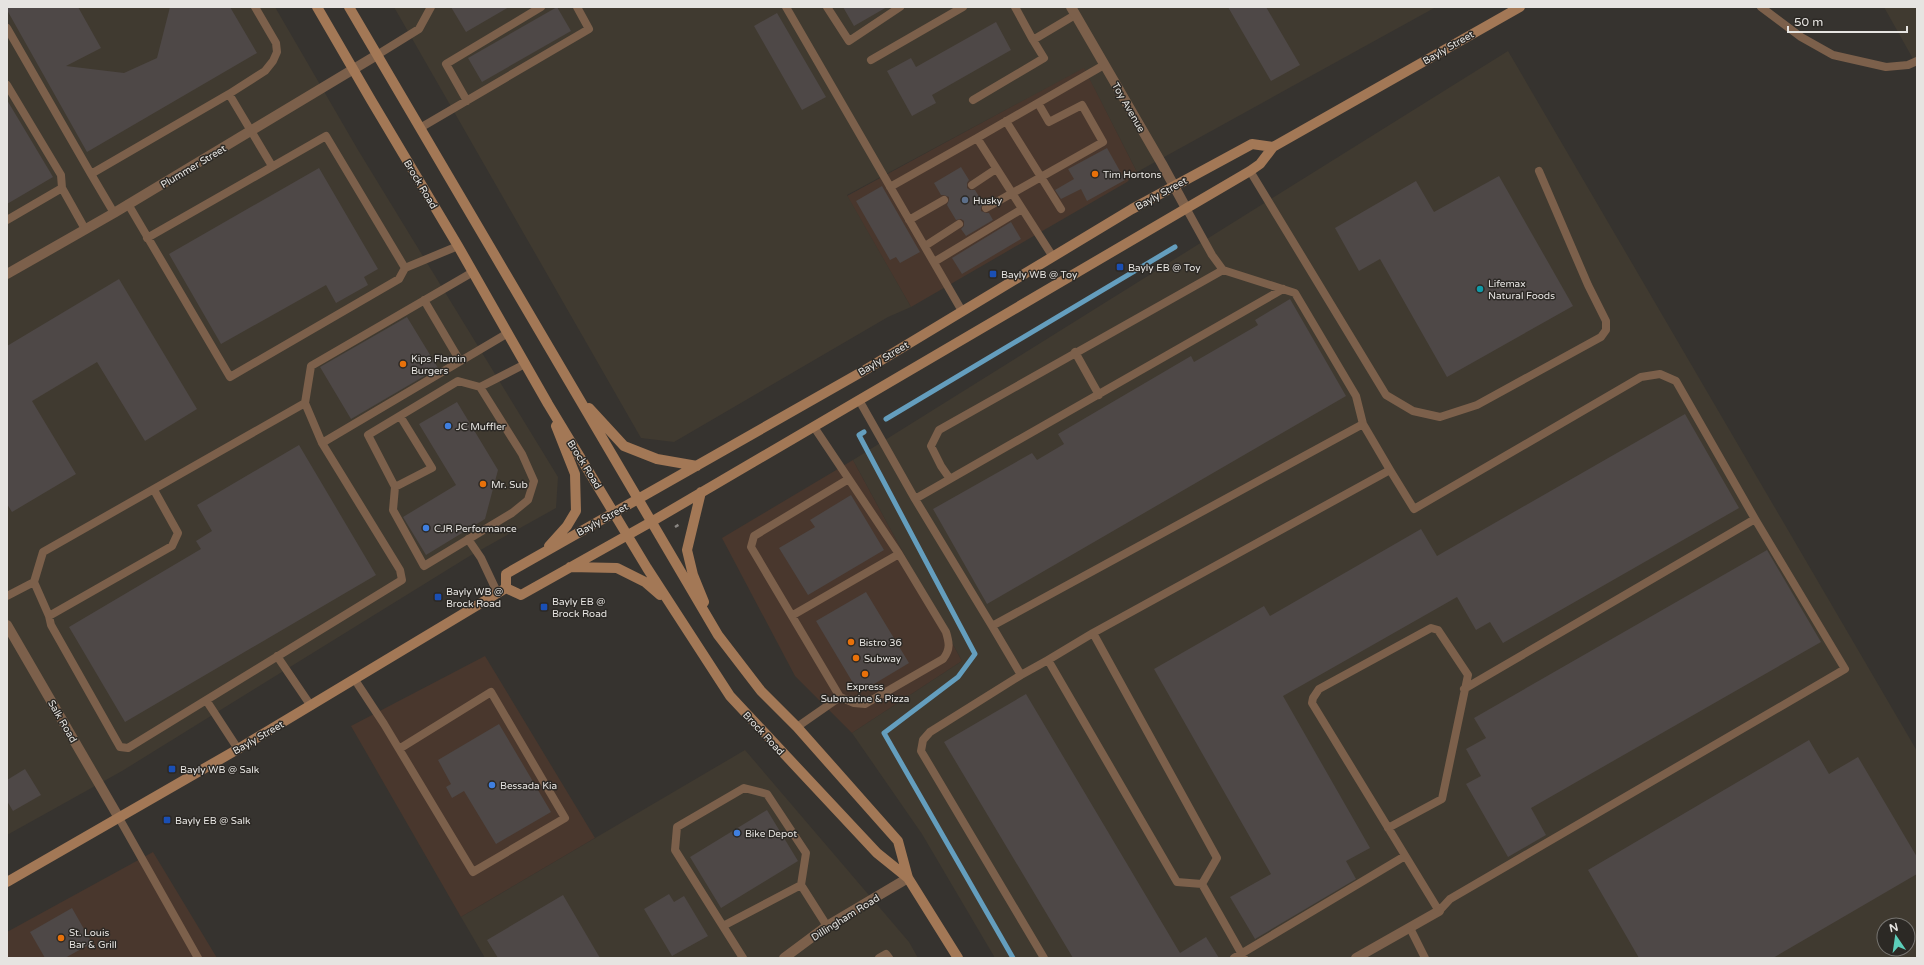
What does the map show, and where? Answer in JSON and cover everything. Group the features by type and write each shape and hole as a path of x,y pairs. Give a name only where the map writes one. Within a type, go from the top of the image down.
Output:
{"main road":[{"name":"Brock Road","path":"318,7 353,70 458,246 548,404 669,603 730,696 876,853 908,878"},
{"name":"Brock Road","path":"349,7 718,635 761,691 797,727 898,841 908,878 958,958"},
{"name":"Bayly Street","path":"7,882 238,749 502,591 520,595 651,522 1250,171 1260,164 1273,147 1520,7"},
{"name":"Bayly Street","path":"502,591 506,574 697,466 962,311 1052,256 1174,186 1252,144 1273,147"},
{"path":"576,394 624,446 657,460 697,466"},
{"path":"544,552 567,526 576,511 575,474 548,404"},
{"path":"701,492 687,550 693,575 718,635"},
{"path":"569,567 617,568 645,582 669,603"}],"street":[{"name":"Toy Avenue","path":"1073,11 1186,208"},
{"name":"Plummer Street","path":"7,274 114,213 378,55"},
{"name":"Salk Road","path":"7,625 119,818"},
{"name":"Dillingham Road","path":"784,958 827,926 908,878"},
{"path":"1356,958 1439,911"}],"lane":[{"path":"91,174 229,94 265,71 273,61 277,52 276,43 255,7"},
{"path":"378,55 419,29 431,7"},
{"path":"467,101 446,64 541,7"},
{"path":"420,128 589,29 577,7"},
{"path":"786,7 962,311"},
{"path":"827,7 850,41 900,7"},
{"path":"871,60 963,7"},
{"path":"973,100 1044,58 1016,7"},
{"path":"1762,7 1801,37 1833,55 1886,67 1908,65 1917,61"},
{"path":"1033,40 1073,11"},
{"path":"7,28 114,213"},
{"path":"890,187 1104,65"},
{"path":"7,84 61,175 62,188 85,229"},
{"path":"229,94 272,166"},
{"path":"986,208 1103,142 1082,105 1049,122 1038,103"},
{"path":"1006,121 1060,209"},
{"path":"147,238 326,136 405,268"},
{"path":"977,138 1052,256"},
{"path":"972,185 996,169"},
{"path":"1250,171 1386,395 1413,411 1440,416 1477,405 1601,337 1606,330 1606,321 1588,285 1539,171"},
{"path":"7,220 62,188"},
{"path":"910,220 944,200"},
{"path":"128,204 230,377 399,279 405,268 458,246"},
{"path":"934,262 1022,208"},
{"path":"1186,208 1212,255 1223,270 1295,293 1356,396 1363,424 1414,510 1641,377 1660,374 1676,381 1755,519 1845,669 1450,899 1439,911 1405,856 1312,703 1313,698 1319,689 1431,628 1438,630 1468,676 1442,799 1388,828"},
{"path":"924,246 959,224"},
{"path":"950,479 931,446 939,430 1075,352 1223,270"},
{"path":"305,403 43,552 34,582 49,616 51,625 120,747 128,748 402,580 400,570 322,443 305,403 311,366 473,272"},
{"path":"915,499 1283,289"},
{"path":"424,300 460,361"},
{"path":"322,443 508,333"},
{"path":"1075,352 1099,395"},
{"path":"480,387 522,454 534,481 528,500 512,513 424,566 393,510 394,487 368,435 458,381 480,387 525,364"},
{"path":"859,400 915,499 1021,675"},
{"path":"394,487 432,468 400,416"},
{"path":"992,626 1363,424"},
{"path":"814,427 847,480 899,554 946,632 950,644 947,654 943,658 865,704 854,703 840,697 793,615 751,547 751,541 754,536 847,480"},
{"path":"1044,958 921,751 923,740 930,732 1021,675 1093,633 1390,470"},
{"path":"49,616 172,546 178,533 154,490"},
{"path":"1464,690 1755,519"},
{"path":"468,539 502,591"},
{"path":"793,615 899,554"},
{"path":"7,596 34,582"},
{"path":"1093,633 1217,858 1202,884"},
{"path":"278,656 311,706"},
{"path":"1048,660 1177,882 1202,884"},
{"path":"355,680 399,749 473,872 565,818 491,692 399,749"},
{"path":"797,727 840,697"},
{"path":"206,700 238,749"},
{"path":"743,958 675,850 677,827 744,788 767,794 806,854 801,885 827,926"},
{"path":"119,818 198,958"},
{"path":"1202,884 1240,957 1405,856"},
{"path":"723,926 801,885"},
{"path":"1410,928 1425,958"},
{"path":"879,958 886,954 889,958"}],"path":[{"path":"675,527 680,524 678,518"}],"shaded area":[{"path":"7,7 275,7 358,150 558,477 556,508 468,557 122,771 7,835"},
{"path":"394,7 1436,7 1137,172 1084,68 847,195 911,307 888,317 674,442 641,438"},
{"path":"1884,7 1917,7 1917,66"},
{"path":"1508,51 1917,751 1917,958 995,958 922,834 852,733 962,661 853,460"},
{"path":"1084,67 1137,172 1127,182 911,307 847,196"},
{"path":"853,460 962,661 852,733 795,676 722,538"},
{"path":"485,656 595,838 461,917 351,726"},
{"path":"745,750 909,942 918,958 485,958 461,917"},
{"path":"153,852 217,958 7,958 7,932"}],"building":[{"path":"7,7 78,7 101,48 66,66 124,73 157,58 170,7 230,7 257,53 87,152 7,10"},
{"path":"451,7 509,7 466,32"},
{"path":"557,7 571,31 482,82 468,58"},
{"path":"843,7 887,7 854,26"},
{"path":"1228,7 1266,7 1300,65 1271,81"},
{"path":"777,13 826,97 802,110 754,26"},
{"path":"996,22 1011,50 932,95 936,103 912,116 887,71 911,58 916,67"},
{"path":"7,100 53,177 7,204"},
{"path":"1107,148 1125,180 1087,201 1081,189 1061,199 1055,190 1074,179 1068,169"},
{"path":"961,167 969,180 967,183 967,188 970,190 975,190 983,203 981,211 989,213 993,220 966,236 961,229 964,226 964,221 961,219 956,220 947,205 949,197 941,195 934,183"},
{"path":"319,168 378,269 364,277 368,285 336,303 326,285 221,344 169,254"},
{"name":"Lifemax Natural Foods","path":"1499,176 1573,306 1447,377 1380,259 1359,271 1335,228 1416,181 1434,212"},
{"path":"882,186 920,252 900,263 896,257 890,260 856,201"},
{"path":"1011,222 1021,239 962,274 952,258"},
{"path":"119,279 197,409 145,441 97,362 32,401 76,474 12,512 7,504 7,346"},
{"path":"1290,299 1346,396 987,604 933,509 1032,453 1037,460 1064,444 1058,434 1191,356 1194,362 1258,325 1255,320"},
{"path":"407,317 438,368 351,419 320,367"},
{"path":"457,402 498,470 485,519 426,555 403,517 456,485 419,424"},
{"path":"1685,414 1739,508 1503,643 1490,622 1476,630 1457,597 1283,696 1370,848 1346,861 1356,879 1255,939 1230,897 1271,874 1154,669 1264,606 1270,616 1421,529 1437,556"},
{"path":"299,445 376,575 125,722 69,627 201,549 196,541 212,531 197,505"},
{"path":"851,495 884,550 808,595 779,548 815,527 810,520"},
{"path":"1767,550 1821,642 1531,808 1546,835 1508,857 1466,784 1481,776 1466,749 1486,738 1474,718"},
{"path":"866,592 909,663 859,693 816,621"},
{"path":"1026,694 1180,953 1206,937 1219,958 1073,958 944,742"},
{"name":"Bessada Kia","path":"499,724 551,812 496,844 464,791 452,798 446,787 451,784 438,760"},
{"path":"1809,740 1829,774 1858,757 1917,857 1917,874 1773,958 1639,958 1588,870"},
{"path":"25,769 41,795 13,811 7,801 7,780"},
{"path":"767,810 798,861 721,908 690,857"},
{"path":"669,894 674,902 684,896 708,936 672,956 644,909"},
{"path":"563,895 600,958 498,958 487,940"},
{"name":"St. Louis Bar & Grill","path":"72,908 92,943 65,958 45,958 30,932"}],"waterway":[{"path":"886,419 1175,247"},
{"path":"864,432 859,435 975,654 958,677 884,733 1013,958"}],"place":[{"name":"Tim Hortons","path":"1095,174"},
{"name":"Husky","path":"965,200"},
{"name":"Bayly EB @ Toy","path":"1120,267"},
{"name":"Bayly WB @ Toy","path":"993,274"},
{"name":"Lifemax Natural Foods","path":"1480,289"},
{"name":"Kips Flamin Burgers","path":"403,364"},
{"name":"JC Muffler","path":"448,426"},
{"name":"Mr. Sub","path":"483,484"},
{"name":"CJR Performance","path":"426,528"},
{"name":"Bayly WB @ Brock Road","path":"438,597"},
{"name":"Bayly EB @ Brock Road","path":"544,607"},
{"name":"Bistro 36","path":"851,642"},
{"name":"Subway","path":"856,658"},
{"name":"Express Submarine & Pizza","path":"865,674"},
{"name":"Bayly WB @ Salk","path":"172,769"},
{"name":"Bessada Kia","path":"492,785"},
{"name":"Bayly EB @ Salk","path":"167,820"},
{"name":"Bike Depot","path":"737,833"},
{"name":"St. Louis Bar & Grill","path":"61,938"}]}
